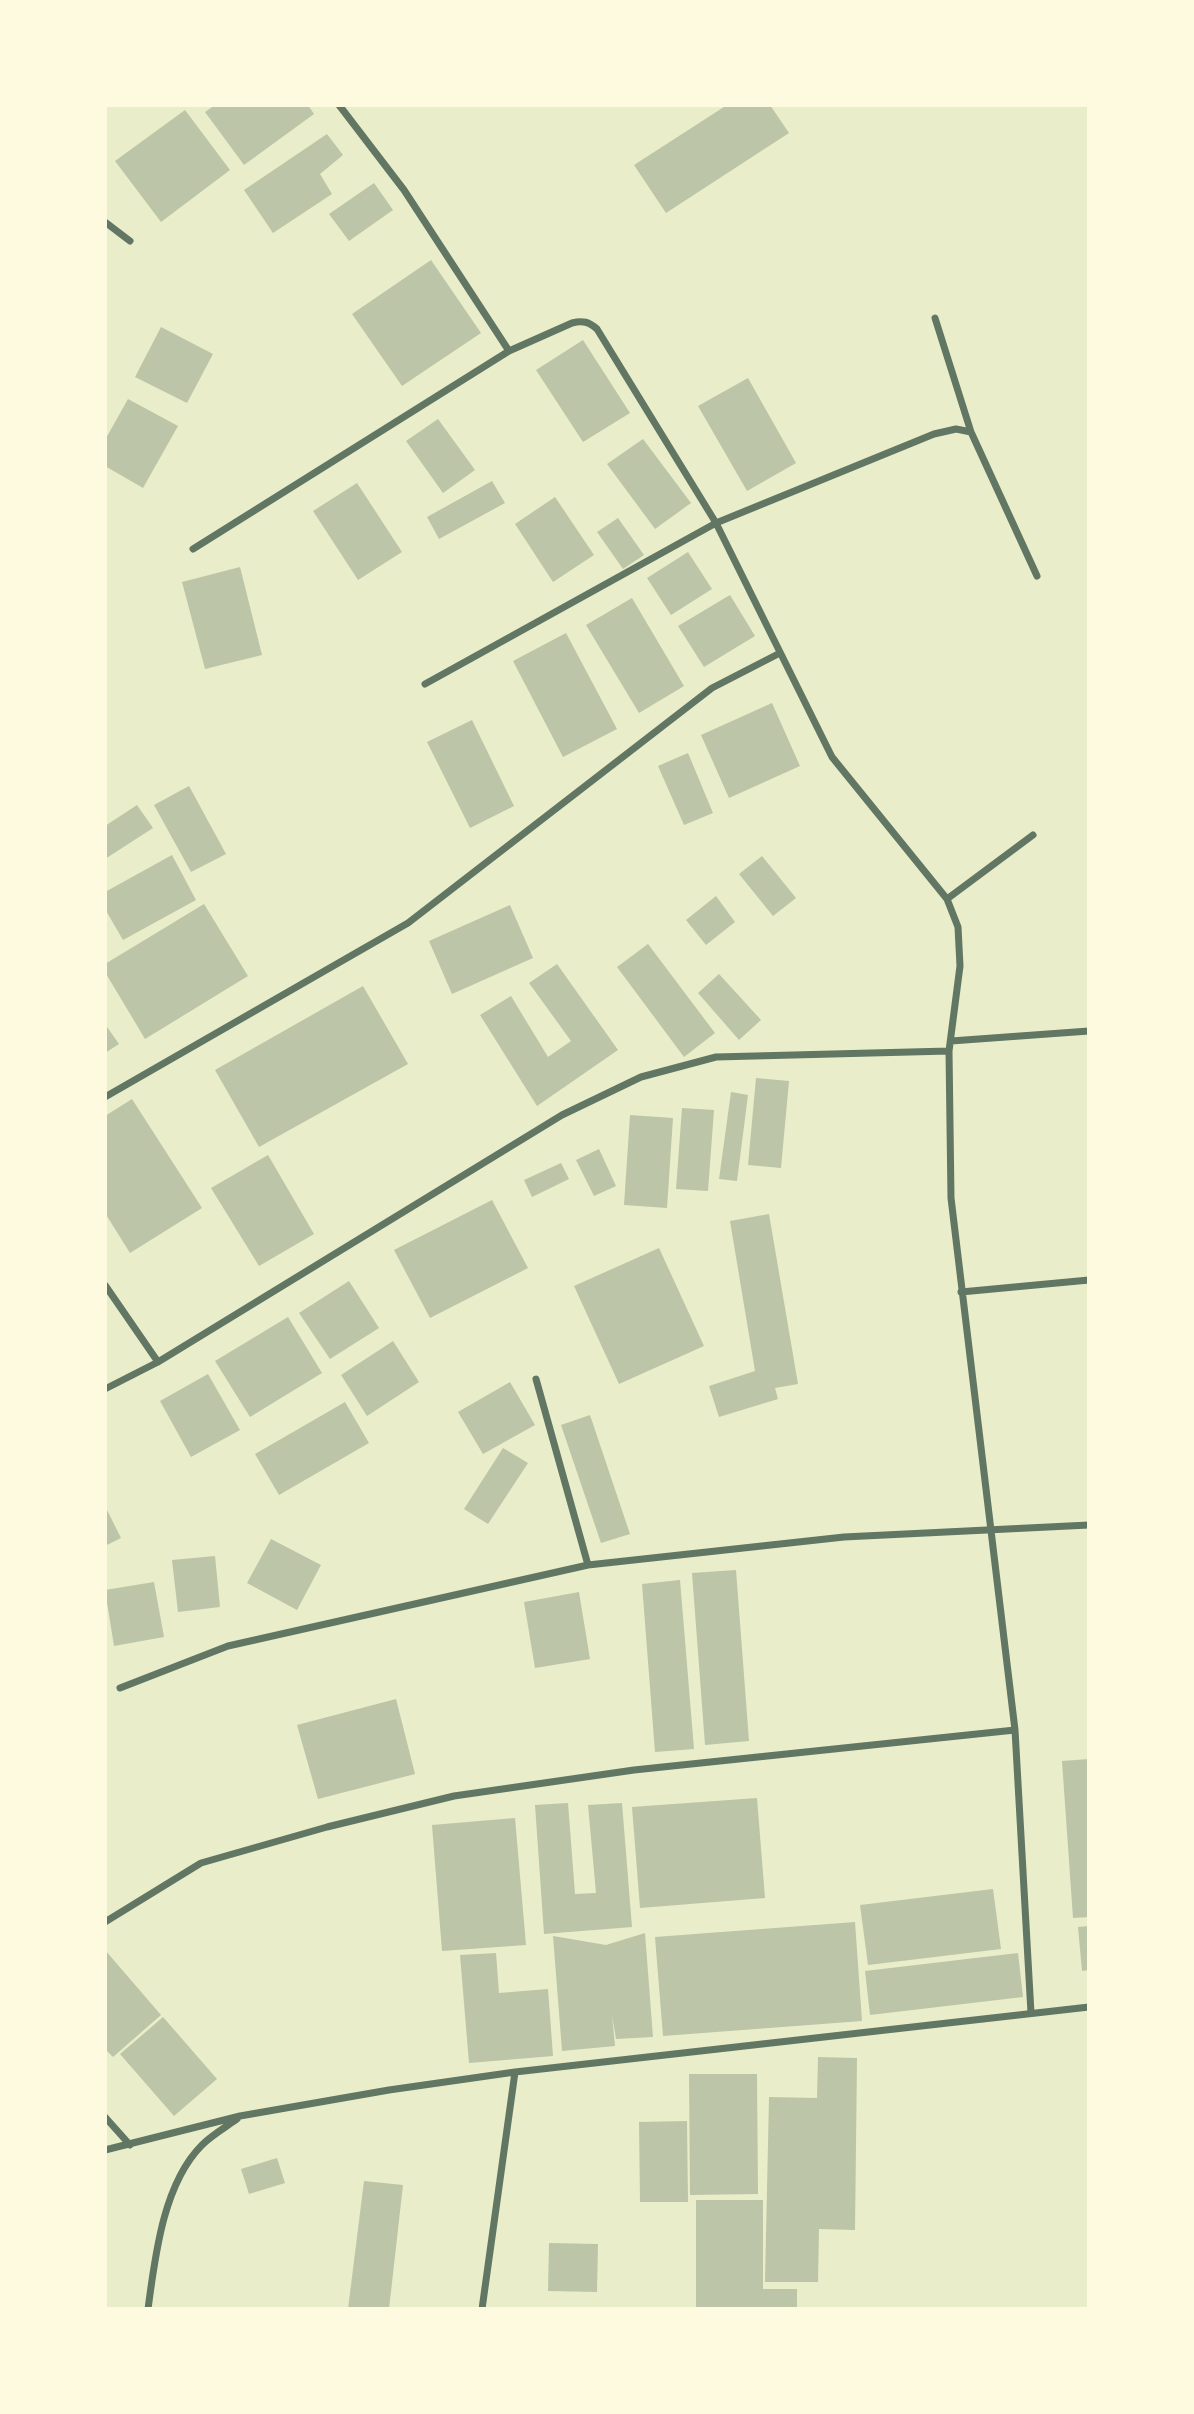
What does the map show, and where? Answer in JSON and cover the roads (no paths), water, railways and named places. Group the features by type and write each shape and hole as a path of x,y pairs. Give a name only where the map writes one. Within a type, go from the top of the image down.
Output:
{"street":[{"path":"339,105 404,190 509,351"},
{"path":"105,222 130,242"},
{"path":"935,318 971,432 1037,576"},
{"path":"192,549 509,351 581,320 592,324 716,523 832,757 947,899 958,927 960,966 949,1051 951,1198 1015,1730 1031,2013"},
{"path":"425,684 716,523 934,434 956,429 971,432"},
{"path":"105,1097 408,923 712,688 780,653"},
{"path":"947,899 1033,835"},
{"path":"951,1041 1089,1031"},
{"path":"105,1389 158,1362 562,1115 641,1077 716,1057 949,1051"},
{"path":"961,1292 1089,1280"},
{"path":"105,1284 158,1362"},
{"path":"536,1379 588,1565"},
{"path":"120,1688 228,1646 588,1565 844,1537 1089,1525"},
{"path":"105,1922 201,1863 340,1824 454,1796 634,1770 1015,1730"},
{"path":"105,2150 240,2116 390,2090 514,2072 1089,2007"},
{"path":"482,2309 514,2072"},
{"path":"148,2309 156,2253 177,2181 202,2146 240,2116"},
{"path":"105,2117 130,2145"}]}
